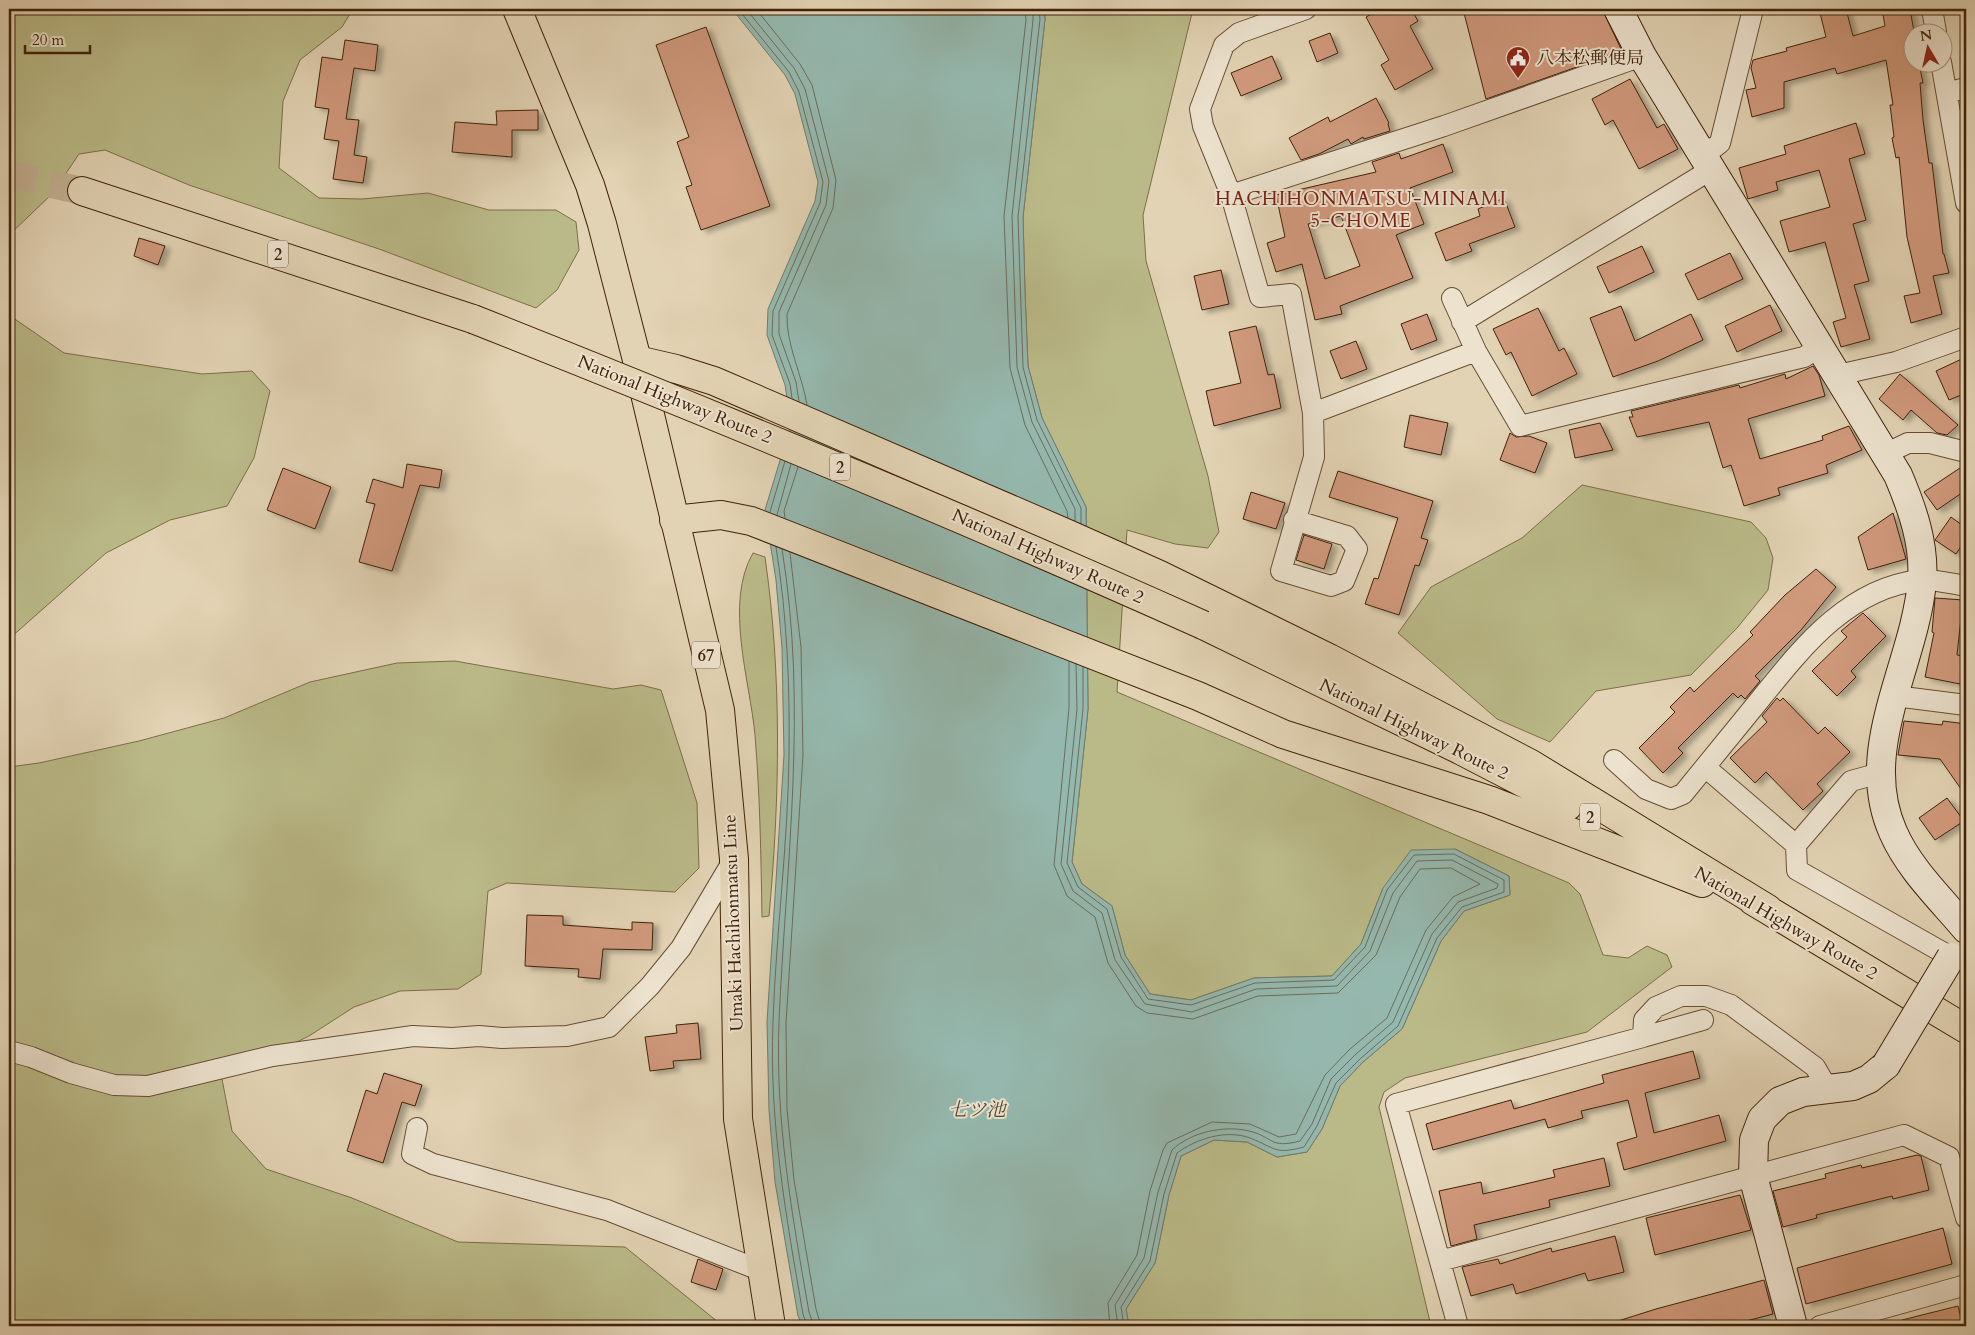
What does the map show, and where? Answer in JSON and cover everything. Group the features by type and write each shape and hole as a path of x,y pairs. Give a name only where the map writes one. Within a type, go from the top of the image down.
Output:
{"main road":[{"name":"Umaki Hachihonmatsu Line","path":"517,9 590,185 637,360 720,710 734,859 738,1119 771,1326"},
{"name":"National Highway Route 2","path":"82,191 473,319 773,438 1034,549 1203,625 1460,750 1768,908 1966,1029"},
{"path":"637,360 676,369 714,382 1160,575 1329,658 1531,764 1768,908"},
{"path":"674,520 721,515 751,521 1198,696 1283,734 1489,800 1768,908"}],"street":[{"path":"1294,520 1314,457 1313,414 1291,294 1260,297 1231,195 1203,126 1200,109 1224,45 1239,33 1306,9"},
{"path":"1618,9 1642,56 1898,474 1913,510 1920,547 1922,580 1917,608 1883,740 1880,773 1884,806 1907,858 1966,929"},
{"path":"1462,322 1707,162 1720,143 1753,9"},
{"path":"1932,9 1934,22"},
{"path":"1231,195 1444,126 1642,56"},
{"path":"1944,72 1966,203"},
{"path":"1947,93 1966,88"},
{"path":"1452,298 1476,351 1520,426 1804,357 1820,347"},
{"path":"1838,375 1896,362 1966,338"},
{"path":"1313,414 1476,351"},
{"path":"1885,454 1908,443 1930,443 1966,452"},
{"path":"1614,760 1646,789 1671,798 1683,794 1798,653 1822,627 1850,606 1883,589 1922,580 1966,586"},
{"path":"1895,696 1966,706"},
{"path":"1705,767 1796,845"},
{"path":"1793,1326 1753,1176 1754,1140 1762,1119 1780,1101 1803,1092 1853,1086 1869,1078 1886,1065 1959,948 1797,870 1796,845 1851,781 1880,773"},
{"path":"9,1051 31,1057 71,1073 114,1085 148,1086 272,1056 413,1036 452,1038 479,1036 502,1038 567,1036 609,1027 650,986 681,948 734,859"},
{"path":"1643,1037 1644,1020 1656,1006 1681,996 1706,996 1732,1005 1815,1067 1828,1089"},
{"path":"1458,1326 1396,1104 1703,1020"},
{"path":"417,1128 412,1154 434,1164 607,1210 762,1271"},
{"path":"1440,1261 1904,1135 1949,1156 1966,1218"},
{"path":"1820,1326 1966,1285"}],"green space":[{"path":"9,9 353,9 342,27 300,60 283,101 279,168 319,198 362,199 428,193 489,210 556,210 576,222 579,250 557,290 536,308 379,249 189,185 105,150 79,154 52,194 9,235"},
{"path":"1044,9 1193,9 1143,215 1146,261 1208,476 1219,532 1208,548 1175,544 1127,530 1117,692 1569,883 1580,894 1603,955 1628,958 1647,946 1667,955 1672,967 1587,1032 1405,1078 1384,1092 1379,1107 1431,1326 1129,1326 1126,1309 1155,1263 1169,1195 1181,1156 1214,1140 1247,1142 1277,1157 1307,1152 1322,1129 1340,1086 1363,1062 1402,1029 1441,941 1464,911 1510,895 1509,876 1455,849 1383,888 1361,944 1332,976 1254,978 1191,1000 1150,994 1125,955 1112,906 1082,884 1072,862 1088,709 1086,507 1042,418 1028,366 1023,217 1045,19"},
{"path":"9,315 64,353 202,374 252,371 270,391 254,458 227,506 170,520 106,553 9,639"},
{"path":"1582,485 1751,522 1766,538 1773,558 1768,590 1737,628 1691,675 1596,691 1550,742 1497,719 1398,633 1431,587 1522,538"},
{"path":"753,553 765,557 771,602 777,691 777,781 773,871 769,916 762,917 761,849 755,735 741,642 740,618 740,595 745,573"},
{"path":"455,661 613,689 641,685 661,690 697,803 699,868 675,892 507,883 488,891 481,974 458,989 400,991 354,1007 309,1036 222,1079 232,1131 266,1169 352,1198 458,1242 625,1247 723,1326 9,1326 9,767 39,763 139,741 224,718 310,682 397,663"}],"water":[{"name":"七ツ池","path":"732,9 1044,9 1045,19 1023,217 1025,292 1028,366 1042,418 1086,507 1088,709 1072,862 1082,884 1112,906 1125,955 1150,994 1191,1000 1254,978 1332,976 1361,944 1383,888 1411,850 1455,849 1509,876 1510,895 1464,911 1441,941 1402,1029 1363,1062 1340,1086 1322,1129 1307,1152 1277,1157 1247,1142 1214,1140 1181,1156 1169,1195 1155,1263 1126,1309 1129,1326 803,1326 798,1316 775,1182 769,1110 767,1022 784,755 782,648 776,580 765,510 791,424 785,385 767,335 768,309 815,201 818,182 795,94 785,75"}],"building":[{"path":"1381,9 1411,9 1418,21 1410,26 1433,69 1395,90 1381,65 1389,60 1366,17"},
{"name":"八本松郵便局","path":"1463,9 1602,9 1622,51 1486,99"},
{"path":"1819,9 1846,9 1853,36 1885,26 1882,9 1910,9 1912,22 1902,22 1902,72 1921,72 1923,83 1920,83 1923,120 1929,163 1932,163 1943,254 1949,273 1933,276 1942,314 1911,323 1904,296 1920,293 1907,237 1899,157 1896,158 1892,138 1894,137 1890,105 1893,105 1886,60 1837,74 1835,68 1784,82 1784,108 1752,117 1746,90 1756,88 1751,68 1753,60 1787,51 1786,48 1826,37"},
{"path":"706,27 770,206 701,230 686,187 692,185 677,142 689,137 656,45"},
{"path":"1330,33 1338,53 1317,62 1309,41"},
{"path":"345,40 378,45 375,71 354,68 346,119 359,120 354,155 367,157 363,183 333,179 339,141 324,139 329,109 315,107 322,57 342,60"},
{"path":"1272,56 1282,79 1241,96 1231,73"},
{"path":"1630,79 1657,128 1664,124 1678,149 1639,169 1613,120 1605,125 1592,99"},
{"path":"1376,98 1389,123 1390,131 1364,139 1363,137 1351,144 1348,139 1319,154 1301,160 1289,138 1328,117 1330,122"},
{"path":"538,110 538,130 512,130 512,157 452,152 455,122 497,125 496,111"},
{"path":"1856,123 1865,154 1849,159 1866,220 1853,224 1869,281 1854,285 1870,339 1841,347 1833,322 1846,318 1825,242 1789,252 1780,221 1830,207 1819,170 1776,182 1778,190 1748,199 1739,168 1786,154 1784,146"},
{"path":"1443,144 1453,172 1410,188 1424,224 1396,235 1413,278 1340,306 1342,314 1315,320 1302,264 1276,272 1267,243 1285,237 1276,195 1376,172 1372,162 1399,153 1401,159","holes":["1341,216 1360,266 1325,279 1308,224"]},
{"path":"1504,198 1515,227 1469,244 1472,251 1446,261 1435,233 1480,216 1478,209"},
{"path":"139,238 165,246 158,265 134,256"},
{"path":"1642,246 1654,272 1609,293 1597,267"},
{"path":"1730,253 1743,279 1698,300 1685,274"},
{"path":"1221,270 1229,304 1202,310 1194,276"},
{"path":"1770,305 1782,331 1737,352 1725,326"},
{"path":"1621,306 1635,341 1691,314 1703,340 1658,361 1613,377 1590,318"},
{"path":"1538,308 1559,351 1564,348 1577,374 1532,396 1511,352 1506,355 1493,329"},
{"path":"1427,314 1437,340 1411,350 1401,324"},
{"path":"1256,326 1268,375 1274,374 1281,408 1214,426 1206,391 1241,383 1229,332"},
{"path":"1356,341 1367,369 1341,379 1330,351"},
{"path":"1966,357 1966,393 1949,400 1936,371"},
{"path":"1813,366 1819,375 1825,396 1748,419 1760,459 1823,440 1822,436 1849,426 1862,450 1826,465 1828,473 1778,488 1780,495 1744,506 1731,465 1723,468 1709,422 1637,437 1629,417 1633,417 1631,411 1739,385 1740,388 1785,374 1786,379"},
{"path":"1900,374 1958,425 1947,435 1937,433 1911,410 1903,420 1879,399"},
{"path":"1410,415 1448,423 1441,455 1404,447"},
{"path":"1600,423 1613,450 1575,458 1569,430"},
{"path":"1510,433 1516,437 1529,436 1547,443 1535,473 1500,460"},
{"path":"407,464 442,470 439,488 420,485 392,571 359,562 375,504 366,502 373,479 403,488"},
{"path":"1966,464 1966,490 1937,510 1924,492"},
{"path":"283,468 331,487 315,529 267,510"},
{"path":"1338,471 1433,501 1421,538 1428,540 1419,566 1415,565 1399,615 1365,604 1374,578 1378,579 1398,518 1329,497"},
{"path":"1251,492 1285,503 1276,529 1243,519"},
{"path":"1893,513 1906,559 1868,570 1858,537"},
{"path":"1951,517 1966,528 1966,539 1956,554 1935,540"},
{"path":"1304,535 1332,544 1324,569 1296,560"},
{"path":"1816,569 1836,587 1801,630 1755,676 1760,681 1745,699 1741,695 1738,698 1733,693 1678,748 1683,753 1663,773 1639,748 1675,712 1670,707 1690,687 1694,692 1753,635 1750,632 1785,595"},
{"path":"1935,598 1963,600 1957,655 1965,656 1960,684 1925,677 1934,633 1932,632"},
{"path":"1863,613 1886,636 1851,671 1856,677 1837,696 1812,671 1847,637 1841,631"},
{"path":"1777,698 1780,701 1783,698 1818,734 1825,727 1850,752 1817,784 1823,791 1803,810 1766,772 1755,783 1730,758 1767,722 1762,716"},
{"path":"1904,721 1942,725 1943,721 1966,724 1966,796 1940,759 1898,755"},
{"path":"1947,798 1964,821 1935,840 1919,818"},
{"path":"527,915 563,916 563,925 632,930 632,922 653,923 652,950 603,949 600,979 578,977 579,969 525,966"},
{"path":"698,1023 701,1059 673,1061 674,1068 650,1071 645,1037 677,1033 676,1025"},
{"path":"1693,1051 1700,1078 1645,1093 1654,1133 1719,1115 1726,1141 1624,1170 1617,1143 1637,1137 1628,1100 1581,1111 1583,1118 1548,1128 1545,1119 1433,1150 1426,1124 1511,1100 1514,1109 1604,1083 1602,1075"},
{"path":"384,1073 422,1085 415,1106 402,1102 383,1163 347,1151 366,1090 377,1094"},
{"path":"1917,1155 1921,1156 1929,1190 1893,1199 1892,1196 1816,1215 1817,1218 1783,1227 1773,1191 1826,1178 1825,1174 1861,1165 1862,1168"},
{"path":"1604,1158 1610,1186 1549,1200 1550,1207 1474,1225 1477,1239 1451,1246 1439,1191 1481,1182 1483,1194 1555,1177 1553,1170"},
{"path":"1740,1195 1751,1230 1655,1255 1646,1218"},
{"path":"1943,1228 1952,1264 1806,1304 1797,1268"},
{"path":"1615,1236 1624,1272 1588,1281 1585,1273 1516,1294 1513,1284 1471,1296 1462,1267 1498,1259 1500,1264 1551,1248 1552,1252"},
{"path":"698,1259 723,1269 716,1290 691,1282"},
{"path":"1764,1280 1773,1314 1727,1326 1618,1326 1618,1321 1656,1309"},
{"path":"1958,1306 1963,1326 1903,1326 1902,1320"}],"tunnel":[{"path":"9,174 82,191"}],"place":[{"name":"八本松郵便局","path":"1518,79"}],"district":[{"name":"HACHIHONMATSU-MINAMI 5-CHOME","path":"1361,209"}]}
